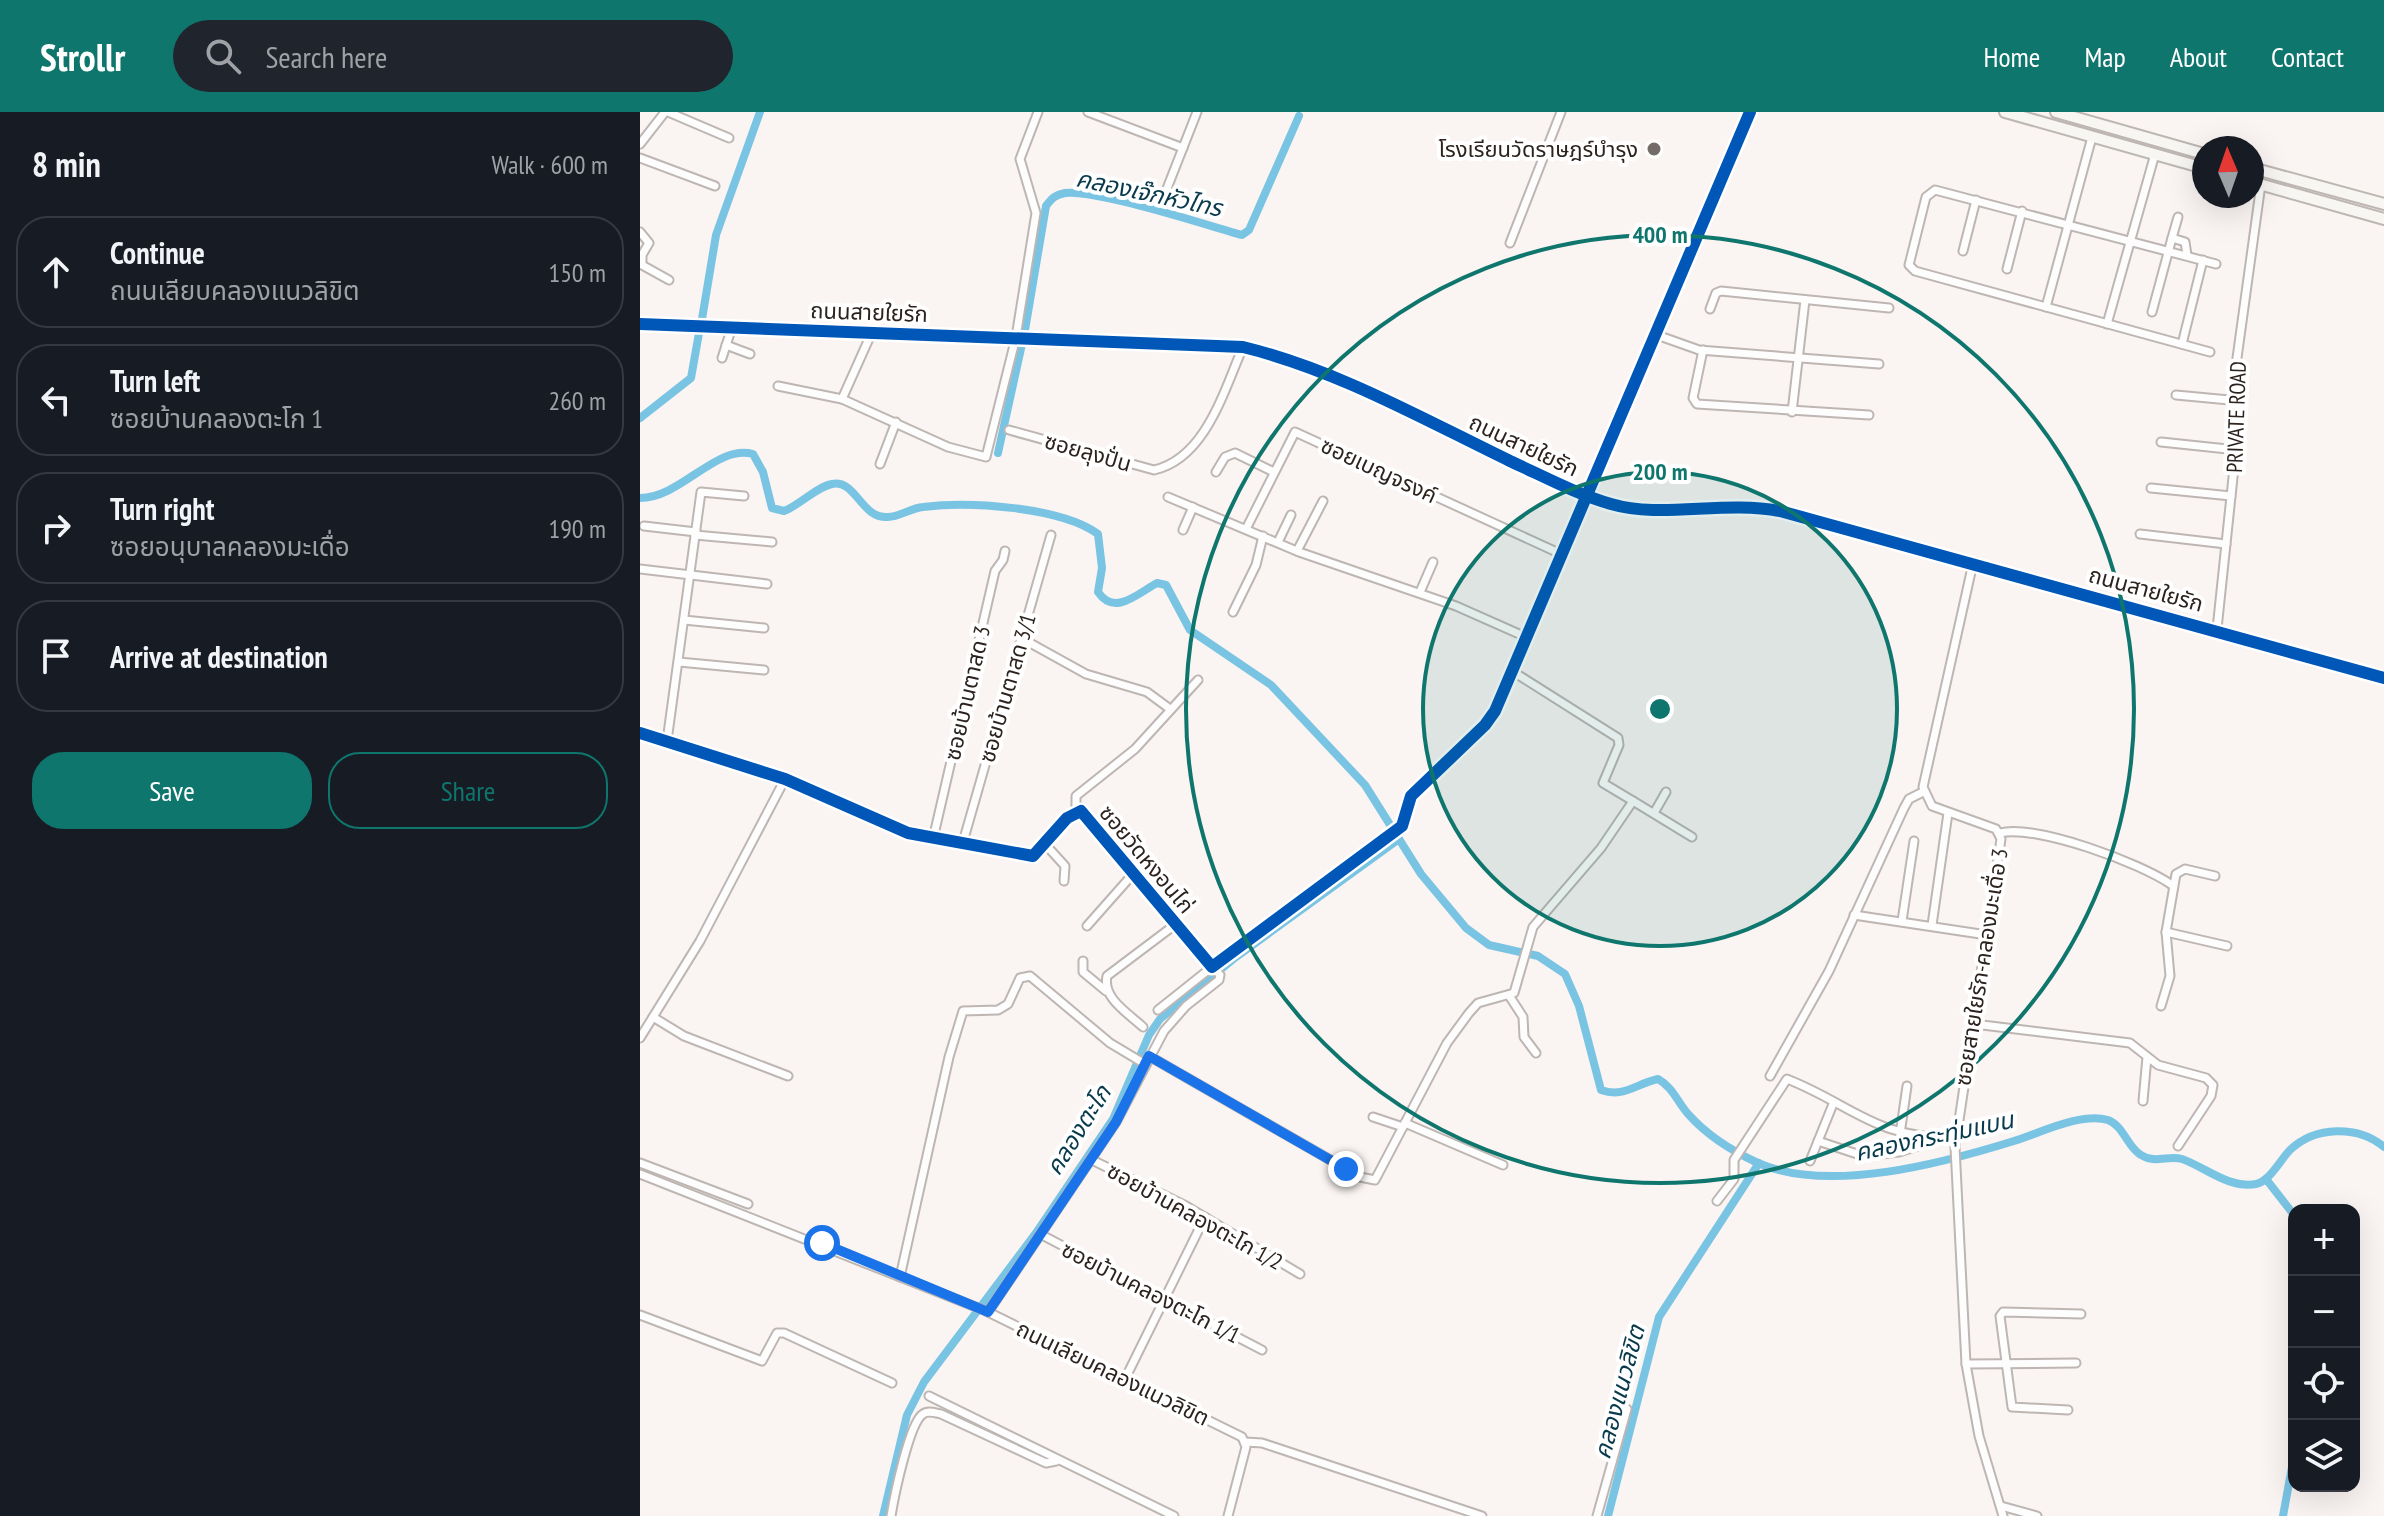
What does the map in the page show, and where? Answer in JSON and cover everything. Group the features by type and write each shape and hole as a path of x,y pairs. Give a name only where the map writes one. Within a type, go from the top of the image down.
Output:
{"street":[{"path":"640,144 667,112 729,138"},
{"path":"778,386 842,399 948,447 986,457 1016,337 1036,213 1020,159 1038,112"},
{"path":"1088,112 1183,148"},
{"path":"1164,196 1197,112"},
{"path":"1510,243 1561,112"},
{"path":"1158,1010 1392,836 1402,826 1411,796 1485,725 1512,671 1750,112"},
{"path":"2005,112 2192,165"},
{"path":"2056,112 2192,151"},
{"path":"2046,307 2092,137"},
{"path":"2107,324 2155,154"},
{"path":"640,158 715,186"},
{"path":"2264,171 2384,204"},
{"path":"2264,185 2384,219"},
{"path":"2210,352 1910,268 1929,192 1935,190 2216,264"},
{"path":"1963,251 1976,200"},
{"name":"PRIVATE ROAD","path":"2217,629 2237,450 2240,401 2237,358 2259,208"},
{"path":"2007,269 2022,211"},
{"path":"2152,312 2178,217"},
{"path":"640,232 649,243 642,255 642,265 669,280"},
{"path":"2172,238 2185,242 2187,255"},
{"path":"2182,344 2203,260"},
{"path":"1710,309 1716,293 1721,291 1889,308"},
{"path":"1792,412 1805,300"},
{"name":"ถนนสายใยรัก","path":"640,324 1243,347 1316,369 1587,495 1630,507 1759,507 2217,629 2384,678"},
{"path":"722,358 732,327"},
{"path":"842,399 872,332"},
{"path":"1654,334 1703,350 1879,364"},
{"path":"726,345 750,354"},
{"name":"ซอยลุงปั่น","path":"1009,430 1154,470 1166,468 1177,462 1200,437 1243,347"},
{"path":"1703,350 1693,398 1697,404 1869,415"},
{"path":"2176,395 2240,401"},
{"path":"880,464 896,422"},
{"name":"ซอยเบญจรงค์","path":"1246,529 1297,432 1561,554"},
{"path":"2161,442 2237,450"},
{"path":"1216,472 1225,457 1235,453 1274,472"},
{"path":"2151,488 2231,496"},
{"path":"667,741 701,492 744,496"},
{"path":"1168,497 1297,551 1420,592 1526,637"},
{"path":"1297,551 1323,501"},
{"path":"1183,530 1193,507"},
{"path":"1278,542 1291,515"},
{"path":"644,526 772,542"},
{"path":"2140,534 2226,544"},
{"name":"ซอยบ้านตาสด 3/1","path":"963,842 1051,535"},
{"path":"1233,612 1256,565 1263,536"},
{"name":"ซอยบ้านตาสด 3","path":"933,839 995,571 1005,551"},
{"path":"1420,592 1433,562"},
{"path":"1770,1076 1829,971 1904,808 1909,799 1923,792 1973,563"},
{"path":"640,569 767,584"},
{"path":"684,620 764,628"},
{"path":"1021,638 1086,674 1147,692 1170,709"},
{"path":"679,662 764,670"},
{"path":"1512,671 1618,738 1619,745 1603,783 1692,837"},
{"path":"1076,811 1076,796 1135,749 1198,680"},
{"path":"640,733 785,779 890,825 933,839 1033,856 1045,844 1065,866 1064,881"},
{"path":"640,1038 700,941 785,779"},
{"path":"1654,813 1666,792"},
{"name":"ซอยสายใยรัก-คลองมะเดื่อ 3","path":"1923,792 1932,806 2000,833 1955,1147 1966,1364 1979,1436 2003,1516"},
{"path":"900,1277 949,1057 963,1011 998,1010 1008,1004 1020,978 1030,976 1133,1059 1145,1061 1369,1181 1378,1176 1447,1043 1478,1003 1510,997 1516,988 1527,939 1542,914 1601,848 1633,801"},
{"name":"ซอยวัดหงอนไก่","path":"1045,844 1076,811 1081,811 1215,970"},
{"path":"1932,925 1948,813"},
{"path":"2000,833 2022,830 2042,835 2142,868 2172,885"},
{"path":"1902,921 1914,841"},
{"path":"2161,1006 2170,976 2166,932 2176,874 2185,869 2215,876"},
{"path":"1087,926 1133,874"},
{"path":"1854,915 1987,935"},
{"path":"1106,991 1107,976 1176,924"},
{"path":"2166,932 2227,946"},
{"path":"1083,961 1083,972 1143,1027"},
{"path":"987,1312 1116,1122 1145,1061 1164,1031 1186,1006 1219,980 1215,970"},
{"path":"1510,997 1523,1017 1524,1037 1536,1053"},
{"path":"653,1017 684,1036 788,1076"},
{"path":"1974,1024 2130,1043 2158,1065 2206,1078 2213,1085 2211,1096 2178,1146"},
{"path":"2143,1101 2147,1057"},
{"path":"1717,1201 1734,1179 1734,1160 1787,1079 1900,1134 1956,1137"},
{"path":"1900,1134 1907,1086"},
{"path":"1810,1161 1833,1104"},
{"path":"1373,1117 1404,1125 1503,1165"},
{"path":"1818,1141 1863,1156 1924,1146 1940,1137"},
{"name":"ซอยบ้านคลองตะโก 1/2","path":"1090,1159 1205,1217 1300,1274"},
{"path":"640,1163 748,1204"},
{"name":"ถนนเลียบคลองแนวลิขิต","path":"640,1174 972,1305 1126,1377 1242,1437 1245,1442 1262,1443 1482,1516"},
{"path":"706,1198 709,1189"},
{"path":"1126,1377 1205,1217"},
{"name":"ซอยบ้านคลองตะโก 1/1","path":"1040,1234 1162,1301 1262,1350"},
{"path":"2068,1410 2012,1407 2000,1316 2003,1312 2081,1314"},
{"path":"640,1315 762,1361 777,1333 784,1333 892,1383"},
{"path":"1966,1364 2076,1363"},
{"path":"929,1396 1174,1516"},
{"path":"1597,1516 1627,1409"},
{"path":"891,1516 911,1438 919,1417 927,1412 941,1414 1046,1463 1056,1460"},
{"path":"1228,1516 1245,1442"},
{"path":"2001,1506 2037,1516"}],"waterway":[{"path":"702,319 716,235 760,112"},
{"name":"คลองเจ๊กหัวไทร","path":"1025,330 1046,206 1054,197 1065,193 1101,196 1242,235 1249,230 1299,116"},
{"path":"640,418 691,378 699,333"},
{"name":"คลองเจ๊กหัวไทร","path":"998,453 1022,344"},
{"name":"คลองกระทุ่มแบน","path":"640,498 670,490 726,457 739,453 753,454 763,472 772,508 784,511 820,489 840,484 879,516 892,517 914,509 942,505 1014,508 1062,518 1098,534 1102,568 1098,592 1105,599 1119,603 1157,583 1166,585 1190,630 1271,685 1365,785 1421,874 1466,928 1489,945 1538,956 1565,974 1579,1006 1601,1090 1623,1091 1658,1079 1704,1129 1758,1163 1787,1172 1818,1176 1886,1172 1954,1158 2061,1124 2097,1118 2113,1123 2132,1147 2146,1158 2182,1159 2227,1180 2246,1185 2261,1182 2290,1150 2312,1136 2349,1132 2374,1140 2384,1147"},
{"name":"คลองตะโก","path":"883,1516 907,1415 924,1382 1036,1233 1113,1119 1149,1035 1160,1019 1236,957 1399,839"},
{"name":"คลองแนวลิขิต","path":"1608,1516 1659,1317 1759,1163"},
{"path":"2266,1179 2288,1207"},
{"path":"2283,1516 2288,1489"}],"cycle path":[{"path":"640,733 785,779 908,833 1033,856 1067,818 1081,811 1212,967 1402,826 1411,796 1485,725 1495,711 1750,112"},
{"path":"640,324 1243,347 1346,382 1510,461 1611,504 1651,510 1737,507 1780,511 2384,678"}],"place":[{"name":"โรงเรียนวัดราษฎร์บํารุง","path":"1654,149"}],"route":[{"path":"822,1243 988,1312 1116,1122 1149,1056 1346,1169"}]}
